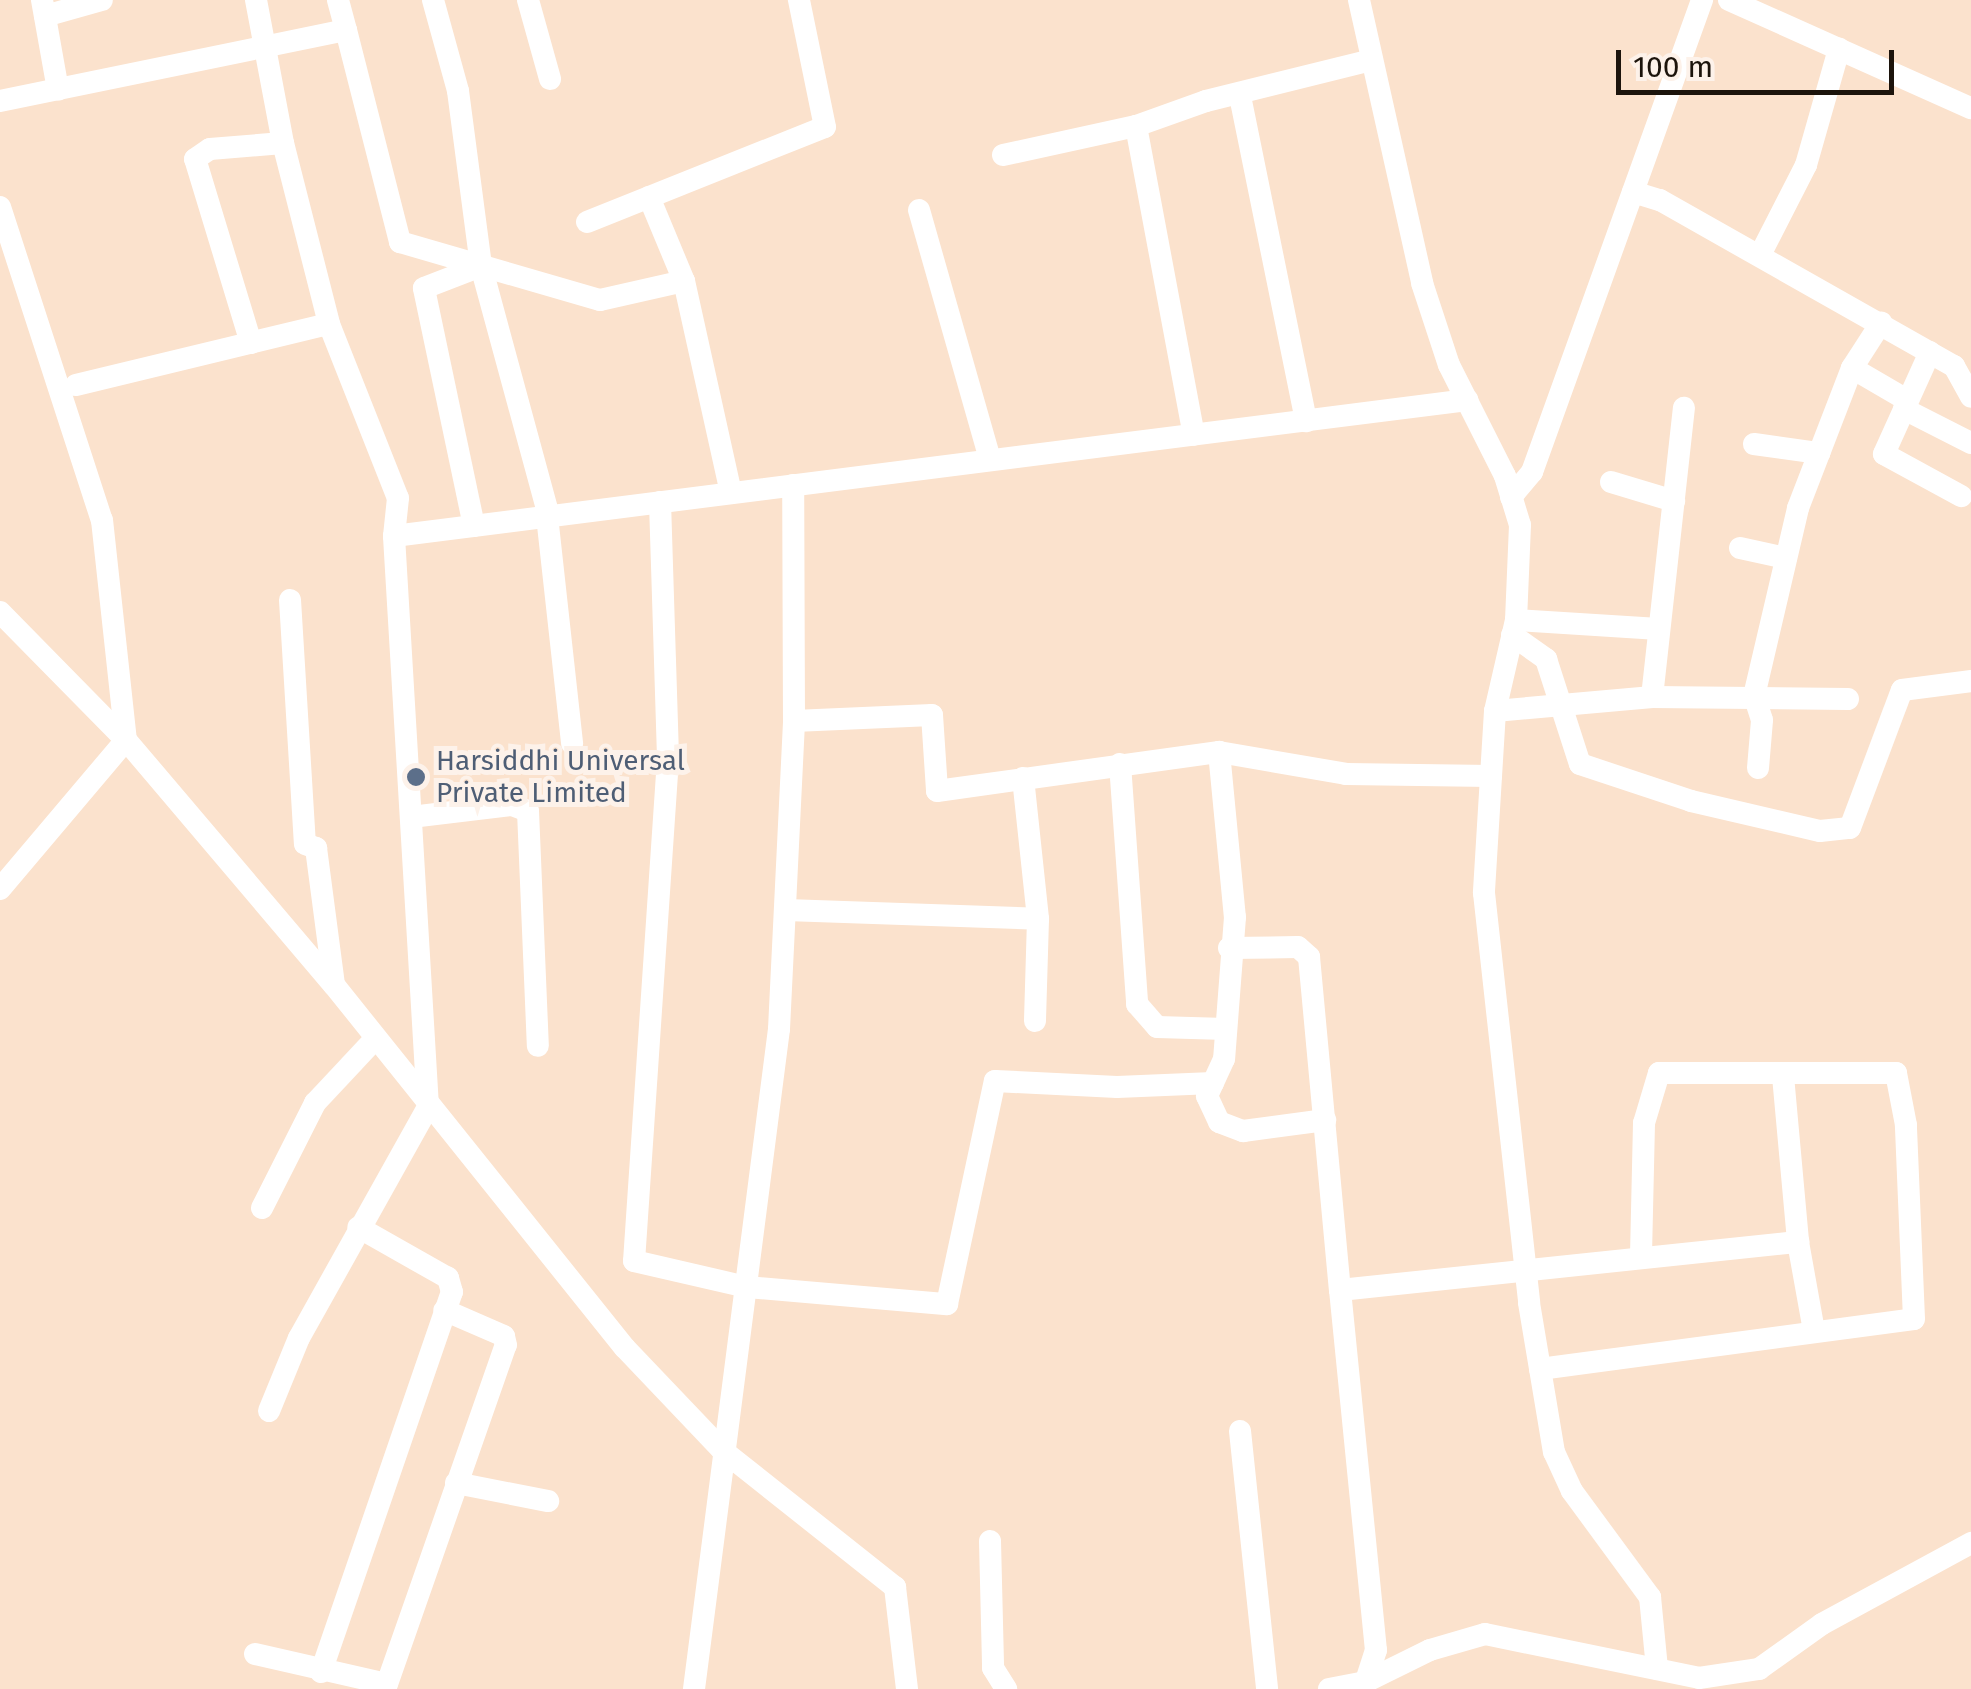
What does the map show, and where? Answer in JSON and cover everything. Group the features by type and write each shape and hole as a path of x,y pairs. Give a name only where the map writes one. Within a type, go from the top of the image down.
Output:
{"street":[{"path":"58,90 44,8 102,0"},
{"path":"256,0 282,143 328,324 398,498 394,536 428,1107 298,1338 269,1411"},
{"path":"338,0 400,242 600,300 684,282"},
{"path":"434,0 458,92 480,266 548,516 572,744"},
{"path":"528,0 550,80"},
{"path":"587,222 825,127 799,0"},
{"path":"1359,0 1422,284 1467,400 1512,497 1520,525 1514,628 1495,711 1484,892 1525,1268 1554,1452 1572,1492 1650,1597 1658,1669"},
{"path":"1512,497 1532,472 1702,0"},
{"path":"1729,0 1971,108"},
{"path":"0,101 268,50 346,30"},
{"path":"1760,255 1806,164 1839,49"},
{"path":"1003,155 1136,126 1372,60"},
{"path":"1240,96 1306,421"},
{"path":"1136,126 1194,434"},
{"path":"251,343 195,159 210,148 282,143"},
{"path":"1632,192 1760,255 1954,366 1971,397"},
{"path":"649,197 684,282 731,493"},
{"path":"0,206 102,520 126,740 0,889"},
{"path":"919,210 990,460"},
{"path":"474,526 424,288 480,266"},
{"path":"1758,768 1762,720 1754,696 1786,558 1819,452 1852,368 1881,323"},
{"path":"76,385 328,324"},
{"path":"1930,352 1884,454 1960,496"},
{"path":"1852,368 1971,443"},
{"path":"394,536 1467,400"},
{"path":"1652,697 1684,408"},
{"path":"1754,444 1819,452"},
{"path":"1611,482 1674,501"},
{"path":"694,1689 779,1029 794,721 793,485"},
{"path":"660,502 668,759 634,1261 744,1287 947,1304 994,1081 1117,1087 1214,1082"},
{"path":"1740,548 1786,558"},
{"path":"290,600 306,844 316,848 334,985"},
{"path":"0,612 126,740 334,985 373,1040 625,1348 722,1450 895,1587 907,1689"},
{"path":"1514,628 1659,629"},
{"path":"1514,628 1546,659 1558,706 1580,764 1691,800 1820,831 1850,828 1902,690 1971,681"},
{"path":"1495,711 1652,697 1848,699"},
{"path":"794,721 932,716 937,791 1219,752 1346,774 1491,776"},
{"path":"1219,752 1235,917 1224,1059 1207,1096 1219,1122 1244,1131 1325,1120"},
{"path":"1120,764 1137,1004 1157,1027 1226,1029"},
{"path":"1023,778 1038,919 1035,1022"},
{"path":"411,818 512,805 528,811 538,1046"},
{"path":"786,910 1038,919"},
{"path":"1230,948 1298,947 1309,957 1376,1650 1364,1685"},
{"path":"262,1208 315,1103 373,1040"},
{"path":"1540,1370 1914,1319 1906,1125 1896,1073 1783,1076 1659,1072 1644,1123 1641,1256"},
{"path":"1783,1076 1798,1242 1814,1330"},
{"path":"320,1672 452,1292 448,1278 358,1227"},
{"path":"1340,1290 1798,1242"},
{"path":"255,1654 320,1672 387,1684 506,1345 504,1336 444,1310"},
{"path":"1240,1431 1267,1689"},
{"path":"456,1482 548,1501"},
{"path":"990,1541 993,1668 1006,1689"},
{"path":"1328,1689 1364,1685 1430,1650 1485,1634 1700,1678 1759,1669 1822,1624 1971,1543"}],"place":[{"name":"Harsiddhi Universal Private Limited","path":"416,777"}]}
